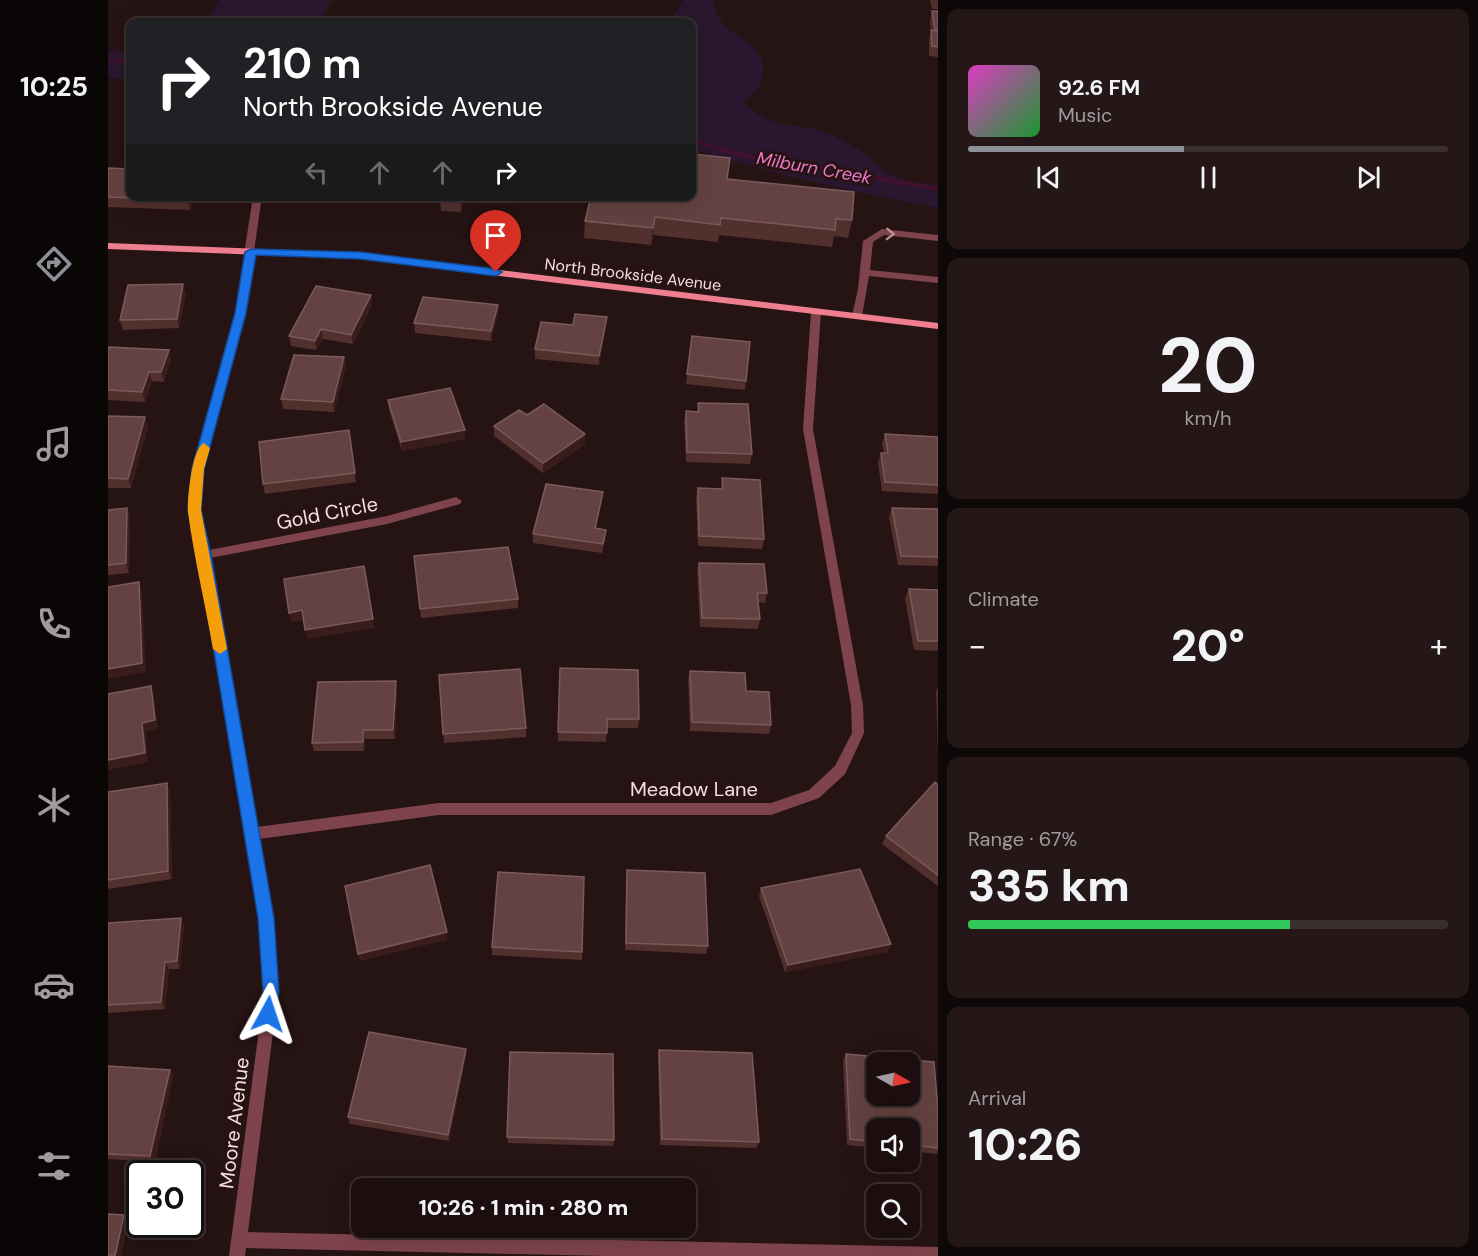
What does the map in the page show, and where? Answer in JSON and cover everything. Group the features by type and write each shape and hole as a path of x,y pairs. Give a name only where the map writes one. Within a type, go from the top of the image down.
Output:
{"main road":[{"name":"North Brookside Avenue","path":"108,246 360,256 938,326"}],"street":[{"name":"Moore Avenue","path":"238,1248 271,992 266,918 204,555 194,510 198,469 240,313 257,201"},
{"path":"857,316 868,241 882,232 938,238"},
{"path":"865,273 938,280"},
{"name":"Meadow Lane","path":"252,834 439,809 771,809 814,794 840,770 858,733 857,705 808,429 816,312"},
{"name":"Gold Circle","path":"204,555 387,520 456,501"},
{"path":"238,1248 938,1255"}],"shaded area":[{"path":"220,0 331,0 322,18 209,18"},
{"path":"683,0 712,0 725,26 749,43 762,61 764,69 761,83 744,102 754,112 775,122 832,135 859,150 897,178 938,185 938,208 814,182 696,150 696,18 672,18"},
{"path":"108,50 126,52 126,79 108,78"}],"building":[{"path":"932,11 938,11 938,29 935,29"},
{"path":"931,30 938,31 938,47 932,46"},
{"path":"696,154 730,158 727,179 854,192 852,220 836,219 835,230 721,218 720,225 655,217 653,228 585,221 590,201 696,201"},
{"path":"108,168 126,169 126,198 108,197"},
{"path":"183,284 177,319 120,320 128,285"},
{"path":"316,286 371,295 351,335 321,329 315,341 289,336"},
{"path":"423,297 498,305 491,331 414,323"},
{"path":"575,314 607,317 599,356 535,349 541,322 573,325"},
{"path":"692,336 750,342 746,381 687,374"},
{"path":"109,347 169,350 161,372 149,372 142,392 108,390"},
{"path":"294,355 344,357 333,402 281,399"},
{"path":"450,388 465,430 401,442 388,400"},
{"path":"698,403 748,404 752,454 687,452 686,411 699,412"},
{"path":"544,404 585,434 543,463 494,426 519,410 527,415"},
{"path":"108,416 145,417 128,479 108,478"},
{"path":"349,430 355,473 263,484 259,442"},
{"path":"885,434 937,437 938,485 885,482 881,453 888,453"},
{"path":"722,478 760,480 764,539 699,536 698,488 723,489"},
{"path":"546,484 603,492 595,528 606,530 603,544 533,534"},
{"path":"127,508 126,563 108,565 108,510"},
{"path":"892,508 938,509 938,557 901,556"},
{"path":"508,547 518,599 420,609 414,556"},
{"path":"699,563 764,564 767,593 757,593 760,619 702,618"},
{"path":"364,566 373,619 305,630 302,610 289,613 284,579"},
{"path":"139,582 142,663 108,669 108,587"},
{"path":"909,589 938,590 938,641 918,641"},
{"path":"560,668 638,670 639,719 607,719 607,733 558,732"},
{"path":"520,669 526,728 443,734 439,675"},
{"path":"690,671 745,673 746,691 769,692 771,725 692,722"},
{"path":"396,681 393,730 363,730 363,742 312,743 318,682"},
{"path":"151,686 155,720 142,723 145,753 108,760 108,694"},
{"path":"935,782 938,785 938,875 886,836"},
{"path":"167,783 168,871 108,880 108,792"},
{"path":"430,865 447,932 358,954 345,886"},
{"path":"860,869 891,944 788,965 761,888"},
{"path":"627,870 705,873 708,946 626,943"},
{"path":"498,872 584,877 582,952 492,947"},
{"path":"181,918 177,961 165,962 161,1002 108,1005 108,923"},
{"path":"369,1032 466,1049 448,1135 348,1117"},
{"path":"659,1050 752,1053 759,1142 662,1139"},
{"path":"510,1052 613,1054 614,1140 507,1137"},
{"path":"846,1054 866,1056 866,1106 920,1106 920,1061 934,1062 938,1148 920,1146 920,1118 866,1118 866,1141 850,1139"},
{"path":"108,1066 170,1070 150,1156 108,1154"},
{"path":"108,1214 124,1215 115,1256 108,1256"}],"waterway":[{"name":"Milburn Creek","path":"108,60 126,62"},
{"name":"Milburn Creek","path":"696,141 736,154 938,189"}],"slow traffic":[{"path":"204,448 198,469 194,510 220,649"}],"route":[{"path":"268,1014 271,992 266,918 204,555 194,510 198,469 240,313 251,252 360,256 496,272"}]}
